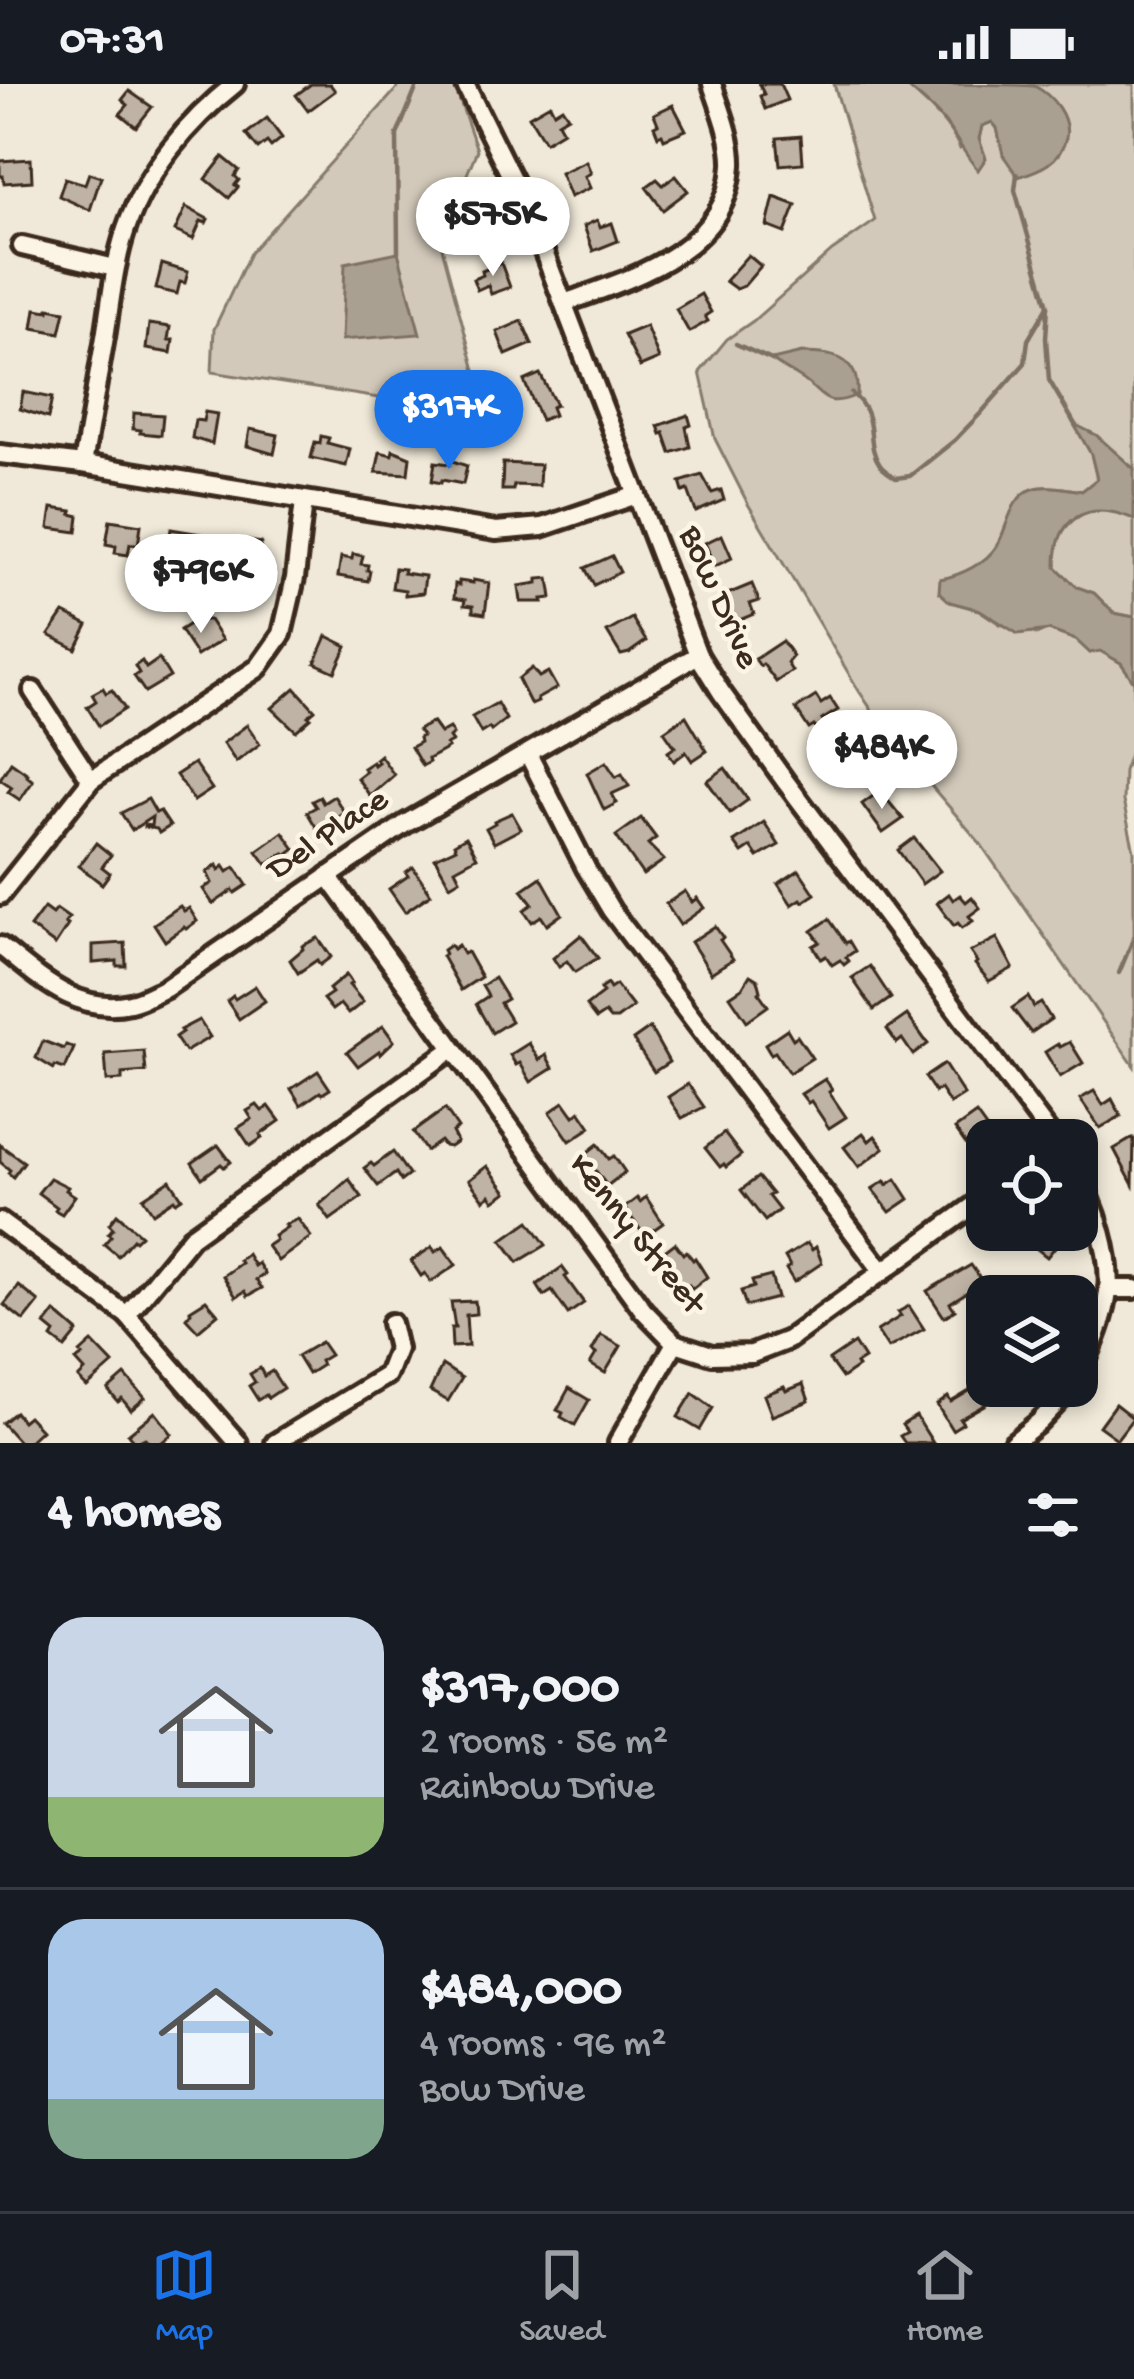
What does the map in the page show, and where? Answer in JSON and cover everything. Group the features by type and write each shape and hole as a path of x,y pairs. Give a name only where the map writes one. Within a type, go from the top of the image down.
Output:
{"street":[{"path":"83,464 127,226 176,139 236,84"},
{"name":"Bow Drive","path":"465,84 529,213 698,655 785,781 1038,1119"},
{"path":"564,303 628,280 680,253 710,225 728,193 733,161 712,84"},
{"path":"22,247 116,268"},
{"path":"0,454 496,530 542,527 637,494"},
{"path":"0,895 91,780 258,668 281,634 295,578 304,501"},
{"name":"Del Place","path":"0,946 52,988 94,1006 132,1003 166,988 405,824 698,655"},
{"path":"33,691 91,780"},
{"path":"528,754 611,910 883,1272"},
{"name":"Kenny Street","path":"328,877 643,1310 675,1343 712,1355 752,1354 788,1340 966,1211"},
{"path":"127,1315 191,1237 452,1050"},
{"path":"0,1222 127,1315 238,1443"},
{"path":"1098,1224 1108,1289 1098,1332"},
{"path":"1108,1289 1134,1289"},
{"path":"274,1443 388,1375 397,1349 392,1323"},
{"path":"618,1443 675,1343"},
{"path":"1013,1443 1053,1407"}],"shaded area":[{"path":"401,84 454,84 477,150 460,191 433,214 487,415 212,372 214,329 250,253"},
{"path":"834,84 904,84 943,121 960,149 979,139 982,126 992,122 1004,155 1039,89 1031,84 1134,84 1134,469 1096,435 1075,426 1091,454 1097,479 1082,491 1044,487 1026,493 987,557 964,572 940,579 950,602 979,610 1000,624 1036,634 1049,630 1076,640 1090,653 1099,650 1121,663 1134,682 1134,743 1124,771 1123,801 1134,851 1134,1066 980,843 891,739 748,504 715,439 700,372 727,339 875,221"},
{"path":"904,84 1034,86 1063,115 1067,130 1063,147 1048,164 1018,177 1003,155 992,122 982,126 979,139 986,158 978,170 942,119"},
{"path":"398,252 420,334 342,340 345,263"},
{"path":"824,354 849,365 857,395 829,400 772,360"},
{"path":"1074,424 1096,435 1134,469 1134,519 1103,511 1078,516 1061,535 1056,567 1114,613 1134,617 1134,682 1121,663 1100,651 1090,653 1076,640 1049,630 1018,634 980,610 950,602 939,592 940,579 972,568 992,552 1014,505 1025,493 1044,487 1082,491 1097,479 1091,454"},
{"path":"1092,510 1116,511 1134,519 1134,617 1114,613 1056,567 1063,532 1074,519"}],"building":[{"path":"311,84 330,84 335,91 308,111 296,95"},
{"path":"759,84 780,84 787,100 765,109"},
{"path":"129,91 152,107 136,127 120,114 128,105 122,100"},
{"path":"550,104 554,112 562,107 568,116 558,122 563,131 545,142 529,116"},
{"path":"673,105 686,130 664,139 654,126 658,124 654,114"},
{"path":"267,118 282,138 258,149 246,134"},
{"path":"801,136 803,163 780,165 777,138"},
{"path":"223,157 239,170 235,176 238,187 229,198 206,179"},
{"path":"31,159 32,181 4,183 0,161"},
{"path":"586,161 590,188 570,197 560,173"},
{"path":"89,173 101,177 90,210 59,196 65,178 85,184"},
{"path":"676,176 688,191 663,210 646,187 657,179 663,185"},
{"path":"774,197 796,205 785,233 767,226"},
{"path":"475,205 488,229 469,238 453,224"},
{"path":"186,207 208,219 201,221 193,239 175,231"},
{"path":"597,220 600,227 612,223 618,241 593,251 584,226"},
{"path":"748,255 761,266 736,289 725,281"},
{"path":"501,263 510,287 491,294 488,285 477,290 473,279"},
{"path":"162,264 188,272 177,294 156,289"},
{"path":"701,294 711,312 705,316 708,321 689,332 676,309"},
{"path":"36,309 65,311 60,333 33,328"},
{"path":"522,321 532,344 506,355 497,332"},
{"path":"149,324 170,327 171,353 146,349"},
{"path":"646,326 659,359 640,367 624,335"},
{"path":"540,374 556,405 551,407 554,415 541,420 524,381"},
{"path":"23,392 52,398 48,418 20,409"},
{"path":"205,412 217,414 212,444 192,438 195,420 203,421"},
{"path":"134,413 163,415 161,435 133,429"},
{"path":"688,415 690,447 671,453 658,426"},
{"path":"250,429 278,435 274,454 247,446"},
{"path":"321,436 329,438 327,443 350,449 346,466 311,458"},
{"path":"393,450 410,457 408,474 376,472 380,452 392,455"},
{"path":"450,460 467,466 463,484 432,481 435,462 450,464"},
{"path":"503,463 540,465 539,486 514,485 513,490 502,490"},
{"path":"702,475 712,493 721,490 724,500 696,512 680,482"},
{"path":"52,508 79,516 77,532 49,528"},
{"path":"110,520 141,525 138,545 130,544 128,555 115,553 116,546 106,544"},
{"path":"171,529 201,534 197,556 188,554 187,561 167,551"},
{"path":"722,535 732,558 715,566 705,543"},
{"path":"231,538 261,543 257,566 250,565 249,571 237,569 238,562 227,560"},
{"path":"353,554 363,556 361,564 368,565 368,581 338,576 341,557 352,559"},
{"path":"612,556 620,572 594,585 585,568"},
{"path":"395,568 425,576 423,593 405,595 405,590 392,588"},
{"path":"549,578 552,598 521,602 519,586"},
{"path":"489,583 485,614 473,612 473,606 464,605 465,600 454,598 455,584"},
{"path":"752,584 759,601 750,604 754,614 735,622 725,595"},
{"path":"64,613 88,625 76,649 49,635"},
{"path":"632,618 646,641 621,655 607,632"},
{"path":"196,620 209,620 222,640 197,656 180,630"},
{"path":"327,636 347,646 335,672 315,663"},
{"path":"782,641 793,656 787,663 792,671 776,682 755,659"},
{"path":"159,659 170,677 145,692 134,676 139,673 135,666 142,661 146,668"},
{"path":"532,668 539,677 548,672 557,688 531,705 518,679"},
{"path":"103,688 106,693 112,690 125,709 99,726 87,707 96,701 92,694"},
{"path":"295,688 315,710 296,731 272,708"},
{"path":"816,696 821,704 830,698 838,710 822,720 825,724 817,730 809,729 796,709"},
{"path":"497,703 506,719 481,733 472,717"},
{"path":"686,716 707,751 692,761 686,752 674,761 668,752 675,747 664,731"},
{"path":"432,722 440,733 449,728 452,742 422,766 411,747 420,742 418,730"},
{"path":"247,725 260,744 236,762 223,743"},
{"path":"851,745 857,753 863,749 872,761 853,779 850,775 846,779 831,759"},
{"path":"380,755 394,775 370,796 357,778"},
{"path":"11,762 33,781 20,800 0,779"},
{"path":"606,762 629,786 612,794 617,803 604,810 587,773"},
{"path":"194,763 212,789 194,801 176,775"},
{"path":"725,768 748,800 730,813 707,781"},
{"path":"880,791 903,819 883,833 862,804"},
{"path":"334,796 344,812 319,832 307,812 316,807 312,801 320,797 323,803"},
{"path":"148,799 170,826 159,833 144,827 151,826 152,817 132,830 121,813"},
{"path":"512,813 521,829 494,843 486,828"},
{"path":"641,818 656,838 648,844 664,860 643,875 616,836"},
{"path":"764,822 779,845 758,857 751,847 742,853 734,842"},
{"path":"283,832 295,849 267,865 257,851"},
{"path":"466,837 477,857 455,869 460,879 450,885 435,858"},
{"path":"914,838 940,871 922,884 898,850"},
{"path":"96,843 111,855 102,867 110,873 102,884 79,866"},
{"path":"217,865 228,872 235,867 247,885 213,904 203,889 212,883 207,872"},
{"path":"413,867 431,894 405,912 389,889"},
{"path":"799,870 815,894 792,905 778,884"},
{"path":"541,877 562,914 547,925 541,916 532,922 524,910 533,904 522,890"},
{"path":"685,891 704,908 680,925 666,904"},
{"path":"949,894 953,900 960,895 966,902 972,897 980,908 962,928 958,923 954,926 937,903"},
{"path":"180,906 184,911 189,908 197,921 165,941 154,924"},
{"path":"44,908 69,918 55,945 30,927"},
{"path":"829,919 855,951 844,965 840,960 832,965 826,956 821,959 813,946 820,942 812,931"},
{"path":"715,926 733,959 711,973 691,942"},
{"path":"581,935 598,958 575,972 567,961 559,967 553,958"},
{"path":"318,938 331,957 298,973 290,960"},
{"path":"997,938 1013,968 989,981 970,952"},
{"path":"125,943 126,966 117,966 117,961 93,963 93,945"},
{"path":"450,945 467,952 481,977 461,990 442,956"},
{"path":"870,966 891,998 874,1010 852,978"},
{"path":"346,975 363,1002 348,1014 340,1004 332,1010 323,999"},
{"path":"750,975 758,980 759,993 768,1006 747,1021 730,996"},
{"path":"494,978 507,999 500,1003 511,1021 492,1033 476,1004 488,996 482,986"},
{"path":"607,984 610,989 616,985 633,1007 617,1019 605,1013 596,1019 586,1006"},
{"path":"255,986 265,1001 239,1019 227,1001"},
{"path":"1028,997 1034,1007 1041,1003 1051,1019 1031,1033 1012,1008"},
{"path":"907,1015 928,1044 913,1055 887,1029"},
{"path":"199,1020 210,1037 185,1052 175,1037"},
{"path":"383,1026 394,1041 358,1066 347,1052"},
{"path":"650,1028 669,1062 654,1072 633,1040"},
{"path":"787,1029 812,1058 789,1073 765,1044"},
{"path":"43,1041 74,1048 65,1069 54,1069 36,1058"},
{"path":"1070,1042 1083,1063 1060,1077 1045,1052"},
{"path":"529,1043 539,1060 546,1055 553,1068 531,1082 510,1055"},
{"path":"144,1051 146,1072 107,1081 105,1054"},
{"path":"944,1064 964,1095 950,1104 925,1077"},
{"path":"318,1071 330,1089 301,1105 291,1089"},
{"path":"825,1079 846,1117 829,1128 801,1094"},
{"path":"688,1084 704,1107 682,1118 668,1097"},
{"path":"1094,1091 1103,1105 1112,1099 1121,1116 1100,1128 1080,1099"},
{"path":"564,1102 574,1116 580,1111 591,1127 570,1141 550,1112"},
{"path":"257,1105 262,1111 269,1106 280,1121 250,1146 238,1128 252,1119 247,1111"},
{"path":"445,1109 458,1128 452,1132 457,1142 450,1147 440,1141 426,1151 413,1132"},
{"path":"966,1121 966,1144 955,1129"},
{"path":"724,1133 741,1155 720,1167 705,1148"},
{"path":"863,1133 869,1141 875,1136 884,1148 859,1167 844,1147"},
{"path":"1134,1139 1133,1185 1114,1149"},
{"path":"598,1144 625,1172 607,1186 584,1155"},
{"path":"0,1145 24,1162 13,1177 0,1162"},
{"path":"218,1145 231,1162 202,1178 192,1163"},
{"path":"393,1152 409,1175 401,1181 396,1173 378,1186 364,1168"},
{"path":"487,1166 507,1192 494,1201 490,1195 484,1200 469,1180"},
{"path":"758,1177 779,1210 765,1221 741,1190"},
{"path":"50,1178 75,1196 62,1214 38,1193"},
{"path":"349,1179 362,1197 330,1220 319,1205"},
{"path":"896,1179 909,1199 890,1212 872,1189"},
{"path":"170,1180 182,1198 153,1213 143,1198"},
{"path":"646,1197 663,1223 645,1236 624,1208"},
{"path":"117,1214 141,1235 118,1256 104,1244"},
{"path":"298,1219 311,1237 278,1261 267,1246 285,1225"},
{"path":"529,1221 546,1245 518,1262 502,1240"},
{"path":"675,1243 683,1254 686,1251 695,1258 707,1277 692,1289 689,1285 683,1289 658,1256"},
{"path":"807,1243 812,1250 816,1247 822,1263 794,1282 785,1257"},
{"path":"432,1247 435,1252 443,1247 456,1265 431,1282 411,1261"},
{"path":"247,1254 265,1274 256,1280 262,1288 236,1297 223,1276"},
{"path":"971,1265 978,1275 966,1275 966,1293 950,1303 955,1310 944,1317 927,1291"},
{"path":"562,1267 584,1303 568,1314 552,1291 544,1296 537,1285"},
{"path":"771,1276 777,1298 746,1306 741,1291 754,1287 752,1281"},
{"path":"19,1286 39,1302 24,1321 4,1305"},
{"path":"206,1300 218,1314 198,1331 186,1318"},
{"path":"475,1301 476,1314 466,1315 468,1346 452,1347 451,1302"},
{"path":"909,1306 924,1329 888,1348 877,1331"},
{"path":"55,1312 78,1332 65,1348 45,1325"},
{"path":"601,1335 621,1346 605,1373 590,1364"},
{"path":"92,1342 113,1364 87,1387 78,1378 85,1371 76,1361"},
{"path":"321,1342 330,1355 308,1374 297,1356"},
{"path":"854,1343 864,1359 842,1378 829,1360"},
{"path":"442,1365 462,1378 448,1401 430,1391"},
{"path":"260,1368 264,1376 272,1371 283,1388 258,1400 249,1386 255,1382 250,1374"},
{"path":"125,1375 145,1398 131,1410 108,1390"},
{"path":"803,1384 809,1401 772,1416 764,1395"},
{"path":"569,1388 589,1400 575,1425 557,1410"},
{"path":"693,1393 713,1408 700,1430 678,1417"},
{"path":"966,1393 966,1407 981,1407 960,1419 963,1423 952,1430 937,1405 948,1397 951,1402"},
{"path":"1115,1404 1133,1418 1117,1439 1099,1426"},
{"path":"15,1412 22,1421 28,1416 41,1430 27,1443 20,1443 2,1423"},
{"path":"155,1412 172,1434 161,1443 145,1438 135,1443 128,1434"},
{"path":"916,1416 933,1443 905,1443 900,1436 907,1432 902,1425"}],"waterway":[{"path":"398,252 397,135 418,84"},
{"path":"1017,174 1015,190 1048,306 1049,380 1076,426"},
{"path":"851,393 866,410 880,465 896,478 910,476 955,440 1025,363 1028,340 1048,306"},
{"path":"736,344 774,361"},
{"path":"1119,973 1134,937"}]}
